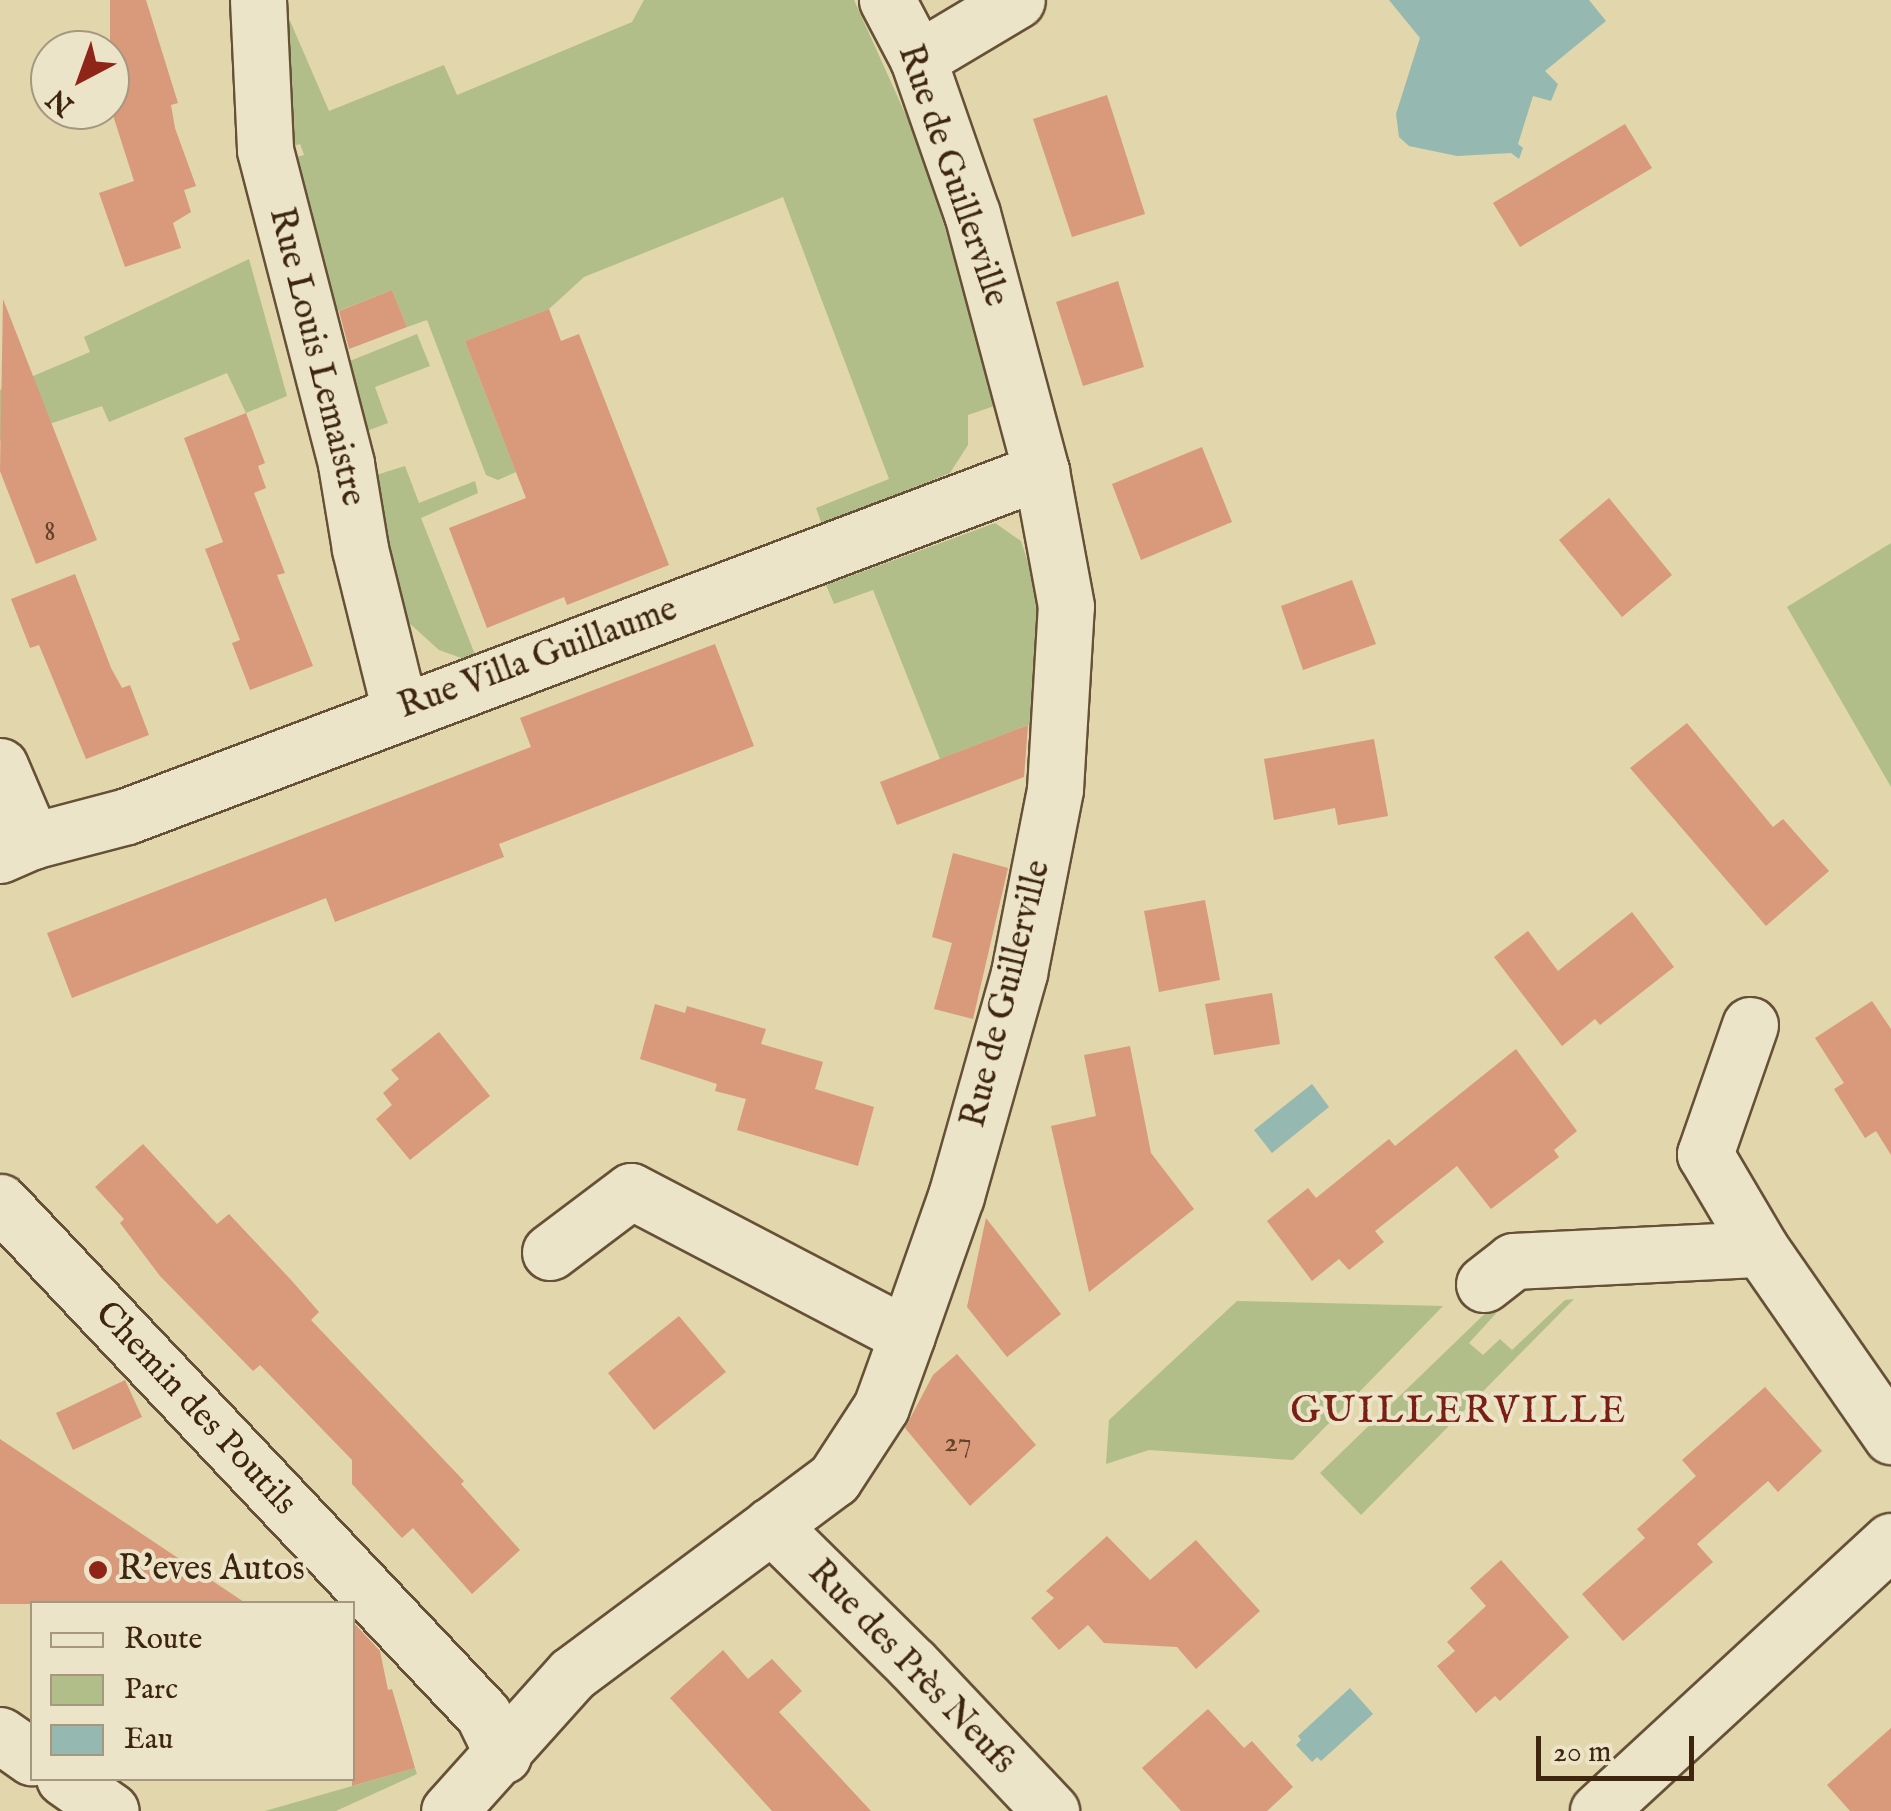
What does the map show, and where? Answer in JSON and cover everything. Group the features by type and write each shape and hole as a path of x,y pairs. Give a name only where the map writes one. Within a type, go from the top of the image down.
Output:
{"street":[{"name":"Rue Louis Lemaistre","path":"258,0 265,150 346,464 360,550 400,711"},
{"name":"Rue de Guillerville","path":"449,1811 572,1674 834,1479 881,1407 956,1196 1019,973 1055,788 1066,606 1041,471 972,214 918,59 887,0"},
{"path":"918,59 1017,0"},
{"name":"Rue Villa Guillaume","path":"0,766 16,848 126,816 1041,471"},
{"path":"1750,1025 1705,1154 1760,1248 1891,1436"},
{"path":"550,1252 632,1191 907,1335"},
{"name":"Chemin des Poutils","path":"0,1202 483,1714 503,1755"},
{"path":"1484,1284 1514,1261 1760,1248"},
{"name":"Rue des Près Neufs","path":"770,1526 913,1665 1050,1811"},
{"path":"1598,1811 1891,1541"},
{"path":"0,1734 30,1756"},
{"path":"68,1781 111,1811"}],"green space":[{"path":"281,0 329,111 444,65 457,95 632,22 644,0 854,0 918,142 1000,404 968,415 968,445 950,473 822,525 816,508 889,479 783,197 584,277 549,309 465,341 516,472 498,480 486,475 427,320 407,327 392,290 333,313 293,158 304,155 300,144 288,148"},
{"path":"249,259 287,396 246,413 227,373 109,422 102,406 0,441 0,390 90,352 84,337"},
{"path":"417,334 430,366 375,387 388,423 359,434 345,363"},
{"path":"405,466 419,503 475,481 478,493 421,518 476,657 467,660 439,650 407,621 373,476"},
{"path":"995,523 1021,541 1033,578 1041,646 1038,721 940,759 873,590 834,604 826,585"},
{"path":"1891,543 1891,787 1787,607"},
{"path":"1510,1298 1469,1343 1483,1355 1500,1339 1512,1350 1565,1300 1574,1299 1361,1515 1320,1473 1500,1299"},
{"path":"1237,1301 1443,1306 1293,1460 1149,1450 1106,1464 1109,1420"},
{"path":"415,1768 417,1774 336,1811 265,1811"}],"water":[{"path":"1389,0 1589,0 1606,21 1545,71 1558,84 1551,101 1533,96 1518,144 1523,148 1519,159 1511,153 1457,156 1409,146 1399,137 1396,114 1420,38"},
{"path":"1312,1084 1329,1107 1272,1153 1254,1130"},
{"path":"1350,1688 1373,1714 1321,1761 1317,1757 1312,1762 1296,1745 1301,1740 1298,1736"}],"building":[{"path":"110,0 146,0 178,103 171,105 175,128 196,186 184,190 191,212 173,223 181,248 125,267 99,193 134,181 118,130 130,130 130,30 110,30"},
{"path":"1107,95 1145,214 1072,237 1033,119"},
{"path":"1625,124 1652,168 1520,247 1493,203"},
{"path":"1118,281 1144,367 1083,386 1056,302"},
{"path":"392,290 407,327 349,349 339,311"},
{"path":"3,299 97,540 36,564 0,471"},
{"path":"549,309 561,341 579,334 669,565 567,605 564,597 487,628 449,528 526,498 465,341"},
{"path":"246,413 265,463 258,466 266,488 254,493 285,573 277,575 313,666 250,690 232,643 240,640 205,549 223,542 184,438"},
{"path":"1202,447 1232,522 1141,560 1112,484"},
{"path":"1609,498 1672,575 1622,617 1559,540"},
{"path":"75,574 111,668 122,688 130,685 149,735 86,759 39,645 30,648 11,599"},
{"path":"1352,580 1376,644 1303,670 1281,606"},
{"path":"715,644 754,746 499,844 504,857 335,922 326,898 72,998 47,933 531,747 520,718"},
{"path":"1687,723 1773,827 1783,819 1829,871 1766,926 1630,768"},
{"path":"1028,725 1024,777 897,825 880,782"},
{"path":"1374,739 1388,816 1338,825 1335,808 1274,820 1264,759"},
{"path":"953,853 1008,868 973,1019 934,1009 952,943 932,937"},
{"path":"1205,900 1220,980 1159,992 1144,911"},
{"path":"1632,912 1674,967 1600,1025 1595,1019 1562,1046 1494,957 1528,931 1558,971"},
{"path":"1272,993 1280,1044 1214,1055 1205,1004"},
{"path":"1872,1001 1891,1029 1891,1155 1876,1131 1865,1138 1834,1089 1844,1083 1815,1038"},
{"path":"655,1004 685,1013 687,1006 766,1029 761,1044 823,1062 815,1089 874,1107 858,1166 737,1130 746,1099 715,1091 717,1084 640,1059"},
{"path":"439,1032 490,1096 410,1160 376,1119 392,1105 383,1093 399,1079 391,1070"},
{"path":"1130,1046 1151,1153 1194,1209 1089,1292 1051,1126 1096,1116 1084,1055"},
{"path":"1516,1049 1577,1131 1554,1150 1559,1157 1491,1209 1457,1166 1375,1231 1384,1242 1349,1270 1339,1259 1312,1281 1267,1221 1308,1188 1316,1198 1389,1139 1395,1146"},
{"path":"143,1144 217,1224 229,1214 292,1281 319,1312 311,1320 464,1481 461,1484 520,1550 472,1594 413,1528 402,1538 352,1484 352,1460 260,1365 253,1371 160,1276 120,1223 124,1219 95,1187"},
{"path":"986,1218 1061,1314 1007,1357 967,1307"},
{"path":"679,1316 726,1372 654,1430 608,1373"},
{"path":"957,1354 1036,1445 970,1506 905,1428 933,1375"},
{"path":"125,1380 142,1417 73,1450 56,1413"},
{"path":"1765,1387 1822,1451 1778,1492 1768,1481 1697,1544 1713,1562 1623,1641 1582,1594 1645,1538 1637,1529 1696,1476 1682,1460"},
{"name":"R'eves Autos","path":"0,1439 242,1601 30,1601 0,1604"},
{"path":"1107,1536 1150,1580 1196,1540 1260,1611 1196,1669 1177,1647 1104,1643 1088,1625 1059,1650 1031,1618 1054,1598 1046,1591"},
{"path":"1501,1560 1569,1637 1500,1701 1495,1696 1476,1713 1437,1666 1455,1651 1447,1642 1486,1606 1470,1588"},
{"path":"355,1624 380,1651 388,1690 392,1689 415,1768 352,1786"},
{"path":"723,1650 748,1679 772,1659 802,1691 779,1712 871,1811 772,1811 670,1698"},
{"path":"1208,1709 1244,1748 1252,1741 1293,1787 1267,1811 1181,1811 1142,1768"},
{"path":"1891,1728 1891,1811 1850,1811 1827,1785"}],"place":[{"name":"R'eves Autos","path":"98,1570"}],"district":[{"name":"GUILLERVILLE","path":"1459,1413"}]}
